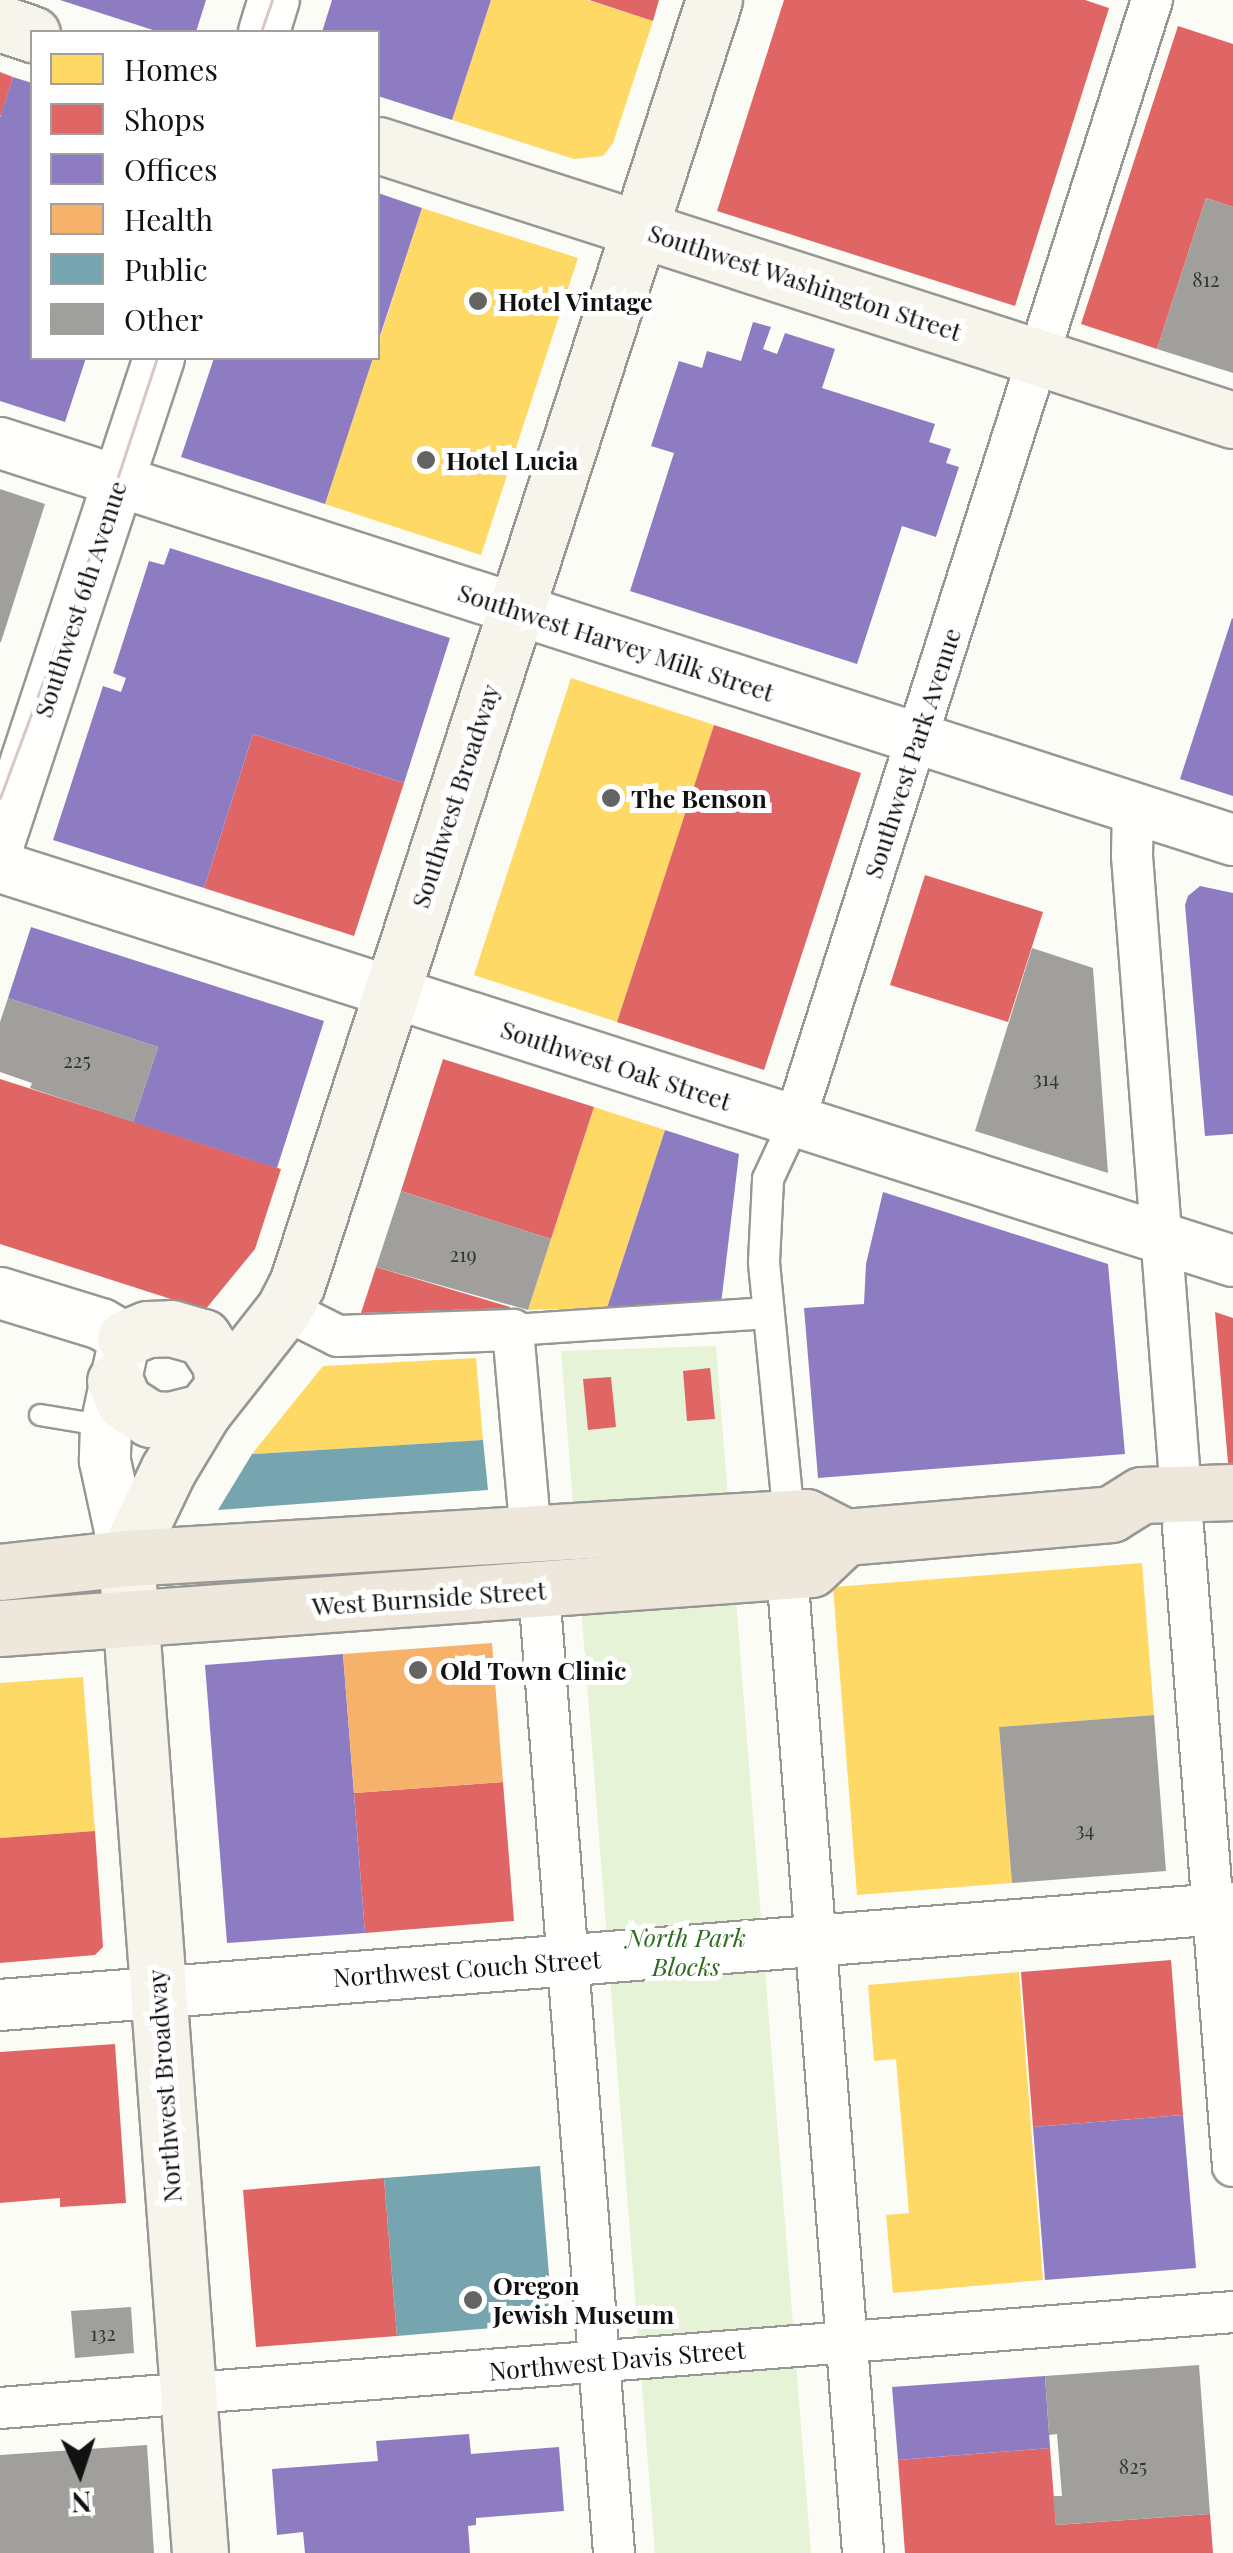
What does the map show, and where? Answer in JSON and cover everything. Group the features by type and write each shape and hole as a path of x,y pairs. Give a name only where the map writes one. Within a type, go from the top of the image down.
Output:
{"main road":[{"name":"Southwest Broadway","path":"130,1619 126,1558 168,1470 213,1399 284,1309 297,1284 714,0"},
{"path":"0,23 30,33"},
{"name":"Southwest Washington Street","path":"380,146 1233,420"},
{"path":"171,1328 203,1337 220,1364 213,1399 170,1420 150,1419 124,1402 115,1382 146,1330 171,1328"},
{"path":"0,1572 126,1558 806,1517 845,1537 1111,1514 1144,1529 1207,1508"},
{"name":"West Burnside Street","path":"0,1628 812,1570 845,1537"},
{"name":"Northwest Broadway","path":"130,1619 200,2553"}],"street":[{"path":"265,30 274,0"},
{"name":"Southwest Park Avenue","path":"789,1518 764,1262 768,1179 794,1123 1152,0"},
{"name":"Southwest 6th Avenue","path":"0,840 158,360"},
{"name":"Southwest Harvey Milk Street","path":"0,444 1233,840"},
{"path":"1133,808 1132,856 1159,1238 1207,1508 1233,2166"},
{"name":"Southwest Oak Street","path":"0,867 1233,1261"},
{"path":"10,1296 101,1324 115,1382"},
{"path":"284,1309 338,1336 513,1330 768,1313"},
{"path":"513,1330 531,1535"},
{"name":"Southwest Broadway","path":"115,1382 106,1461 126,1558"},
{"path":"786,1571 812,1941 863,2553"},
{"path":"539,1590 614,2553"},
{"name":"Northwest Couch Street","path":"0,2004 1223,1909"},
{"name":"Northwest Davis Street","path":"0,2408 1233,2312"}],"lane":[{"path":"40,1415 115,1382"}],"green space":[{"name":"North Park Blocks","path":"716,1346 811,2553 655,2553 561,1351"}],"building: Homes":[{"path":"491,0 587,0 653,21 613,143 603,156 574,159 452,120"},
{"path":"422,208 578,258 481,555 325,504 372,360 380,360 380,338"},
{"name":"The Benson","path":"571,678 714,725 617,1022 474,975"},
{"path":"594,1107 665,1130 607,1308 528,1310"},
{"path":"476,1358 483,1440 252,1454 323,1366"},
{"path":"1142,1563 1154,1715 999,1727 1012,1883 857,1895 833,1587"},
{"path":"83,1677 95,1831 0,1838 0,1683"},
{"path":"1019,1972 1043,2280 893,2293 886,2215 909,2213 896,2059 874,2061 868,1985"}],"building: Shops":[{"path":"589,0 659,0 653,21"},
{"path":"784,0 1085,0 1109,8 1015,306 717,211"},
{"path":"1178,26 1233,44 1233,207 1206,198 1157,349 1081,324"},
{"path":"0,72 13,77 1,115 0,115"},
{"path":"714,725 861,773 764,1070 617,1022"},
{"path":"253,734 404,783 354,936 204,888"},
{"path":"925,875 1043,912 1008,1022 890,985"},
{"path":"443,1059 594,1107 551,1239 401,1191"},
{"path":"0,1079 281,1169 255,1249 205,1310 0,1244"},
{"path":"376,1267 510,1307 510,1308 361,1313"},
{"path":"1215,1312 1233,1318 1233,1463 1228,1463"},
{"path":"710,1368 715,1419 687,1421 683,1371"},
{"path":"611,1377 616,1427 588,1430 583,1379"},
{"path":"503,1782 514,1921 365,1933 354,1793"},
{"path":"95,1831 103,1947 95,1955 0,1963 0,1838"},
{"path":"1171,1960 1183,2115 1033,2127 1021,1972"},
{"path":"115,2044 126,2203 60,2207 60,2198 0,2203 0,2052"},
{"path":"384,2178 397,2336 256,2347 243,2190"},
{"path":"1050,2448 1056,2525 1210,2514 1213,2553 905,2553 898,2460"}],"building: Offices":[{"path":"60,0 206,0 197,30 153,30"},
{"path":"332,0 491,0 452,120 380,97 380,30 323,30"},
{"path":"13,77 30,82 30,360 85,360 65,422 0,401 0,117"},
{"path":"380,194 422,208 380,336"},
{"path":"753,322 771,327 763,349 777,354 785,333 835,349 822,388 935,424 929,442 951,449 946,463 959,467 936,537 902,526 857,664 630,591 674,453 651,446 679,361 702,368 707,351 741,361"},
{"path":"213,360 372,360 325,504 181,457"},
{"path":"170,548 450,638 404,783 253,734 204,888 53,840 103,686 121,692 126,678 113,673 149,561 164,565"},
{"path":"1233,619 1233,796 1180,779"},
{"path":"1200,886 1233,893 1233,1134 1205,1136 1185,905 1188,896"},
{"path":"31,927 324,1021 277,1168 133,1122 158,1047 8,998"},
{"path":"665,1130 739,1154 721,1304 607,1308"},
{"path":"883,1192 1108,1264 1125,1454 818,1478 804,1308 864,1304 866,1264"},
{"path":"343,1654 365,1933 227,1943 205,1665"},
{"path":"1183,2115 1196,2268 1045,2280 1033,2127"},
{"path":"1045,2376 1050,2448 898,2460 892,2387"},
{"path":"469,2434 471,2454 559,2447 564,2511 476,2518 476,2525 468,2526 470,2553 305,2553 303,2532 277,2535 272,2469 378,2461 376,2441"}],"building: Health":[{"path":"492,1643 503,1782 354,1793 343,1654"}],"building: Public":[{"path":"483,1440 488,1490 218,1510 252,1454"},
{"path":"540,2166 553,2323 397,2336 384,2178"}],"building: Other":[{"path":"1206,198 1233,207 1233,373 1157,349"},
{"path":"0,489 45,504 1,642 0,642"},
{"path":"1032,948 1093,968 1108,1173 975,1131"},
{"path":"8,998 158,1047 133,1122 30,1088 32,1083 0,1072 0,1022"},
{"path":"401,1191 551,1239 528,1310 376,1267"},
{"path":"1154,1715 1166,1871 1012,1883 999,1727"},
{"path":"131,2307 134,2353 75,2358 71,2311"},
{"path":"1199,2365 1210,2514 1056,2525 1053,2496 1062,2496 1057,2434 1049,2435 1045,2376"},
{"path":"147,2445 154,2553 0,2553 0,2455"}],"tram line":[{"path":"262,30 272,0"},
{"path":"0,798 104,519 156,360"}],"place":[{"name":"Hotel Vintage","path":"478,301"},
{"name":"Hotel Lucia","path":"426,460"},
{"name":"The Benson","path":"611,798"},
{"name":"Old Town Clinic","path":"418,1670"},
{"name":"Oregon Jewish Museum","path":"473,2300"}]}
